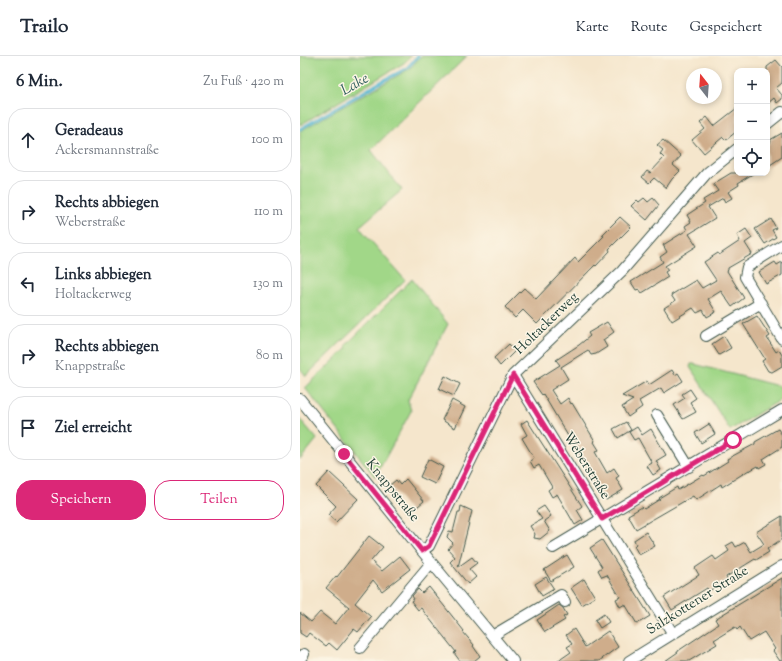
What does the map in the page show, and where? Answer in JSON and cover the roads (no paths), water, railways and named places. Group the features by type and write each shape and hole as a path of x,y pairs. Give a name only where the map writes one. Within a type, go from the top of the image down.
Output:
{"street":[{"path":"770,122 782,112"},
{"name":"Holtackerweg","path":"422,551 429,546 513,375 622,270 707,173 734,151"},
{"path":"782,245 747,267 745,278 782,339"},
{"path":"706,336 761,304"},
{"name":"Weberstraße","path":"513,375 673,634"},
{"name":"Knappstraße","path":"300,399 431,563 513,661"},
{"path":"553,548 782,410"},
{"path":"657,415 688,467"},
{"path":"360,648 431,563"},
{"name":"Salzkottener Straße","path":"629,661 782,566"},
{"path":"492,636 561,595 565,602"}],"waterway":[{"name":"Lake","path":"300,129 407,68 418,56"}]}
